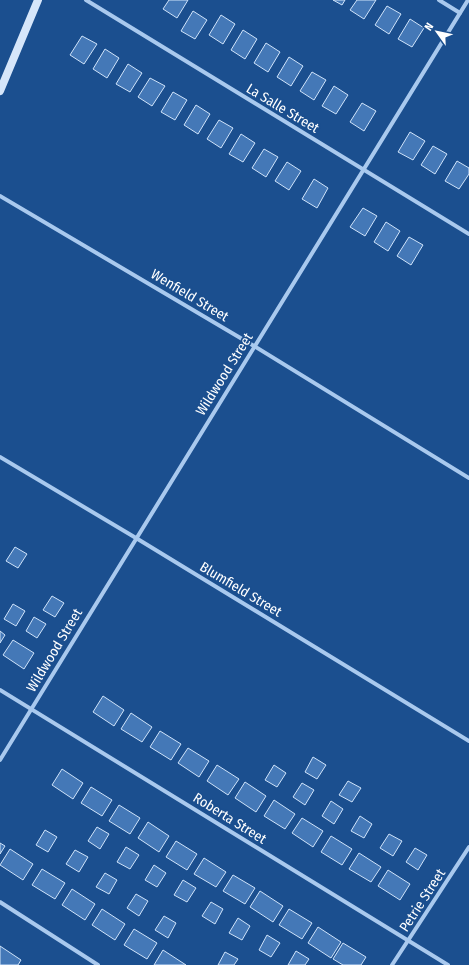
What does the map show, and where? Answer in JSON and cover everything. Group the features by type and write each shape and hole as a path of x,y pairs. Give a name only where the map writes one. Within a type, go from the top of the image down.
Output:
{"main road":[{"path":"0,91 38,0"}],"street":[{"name":"La Salle Street","path":"86,0 469,234"},
{"path":"439,0 460,13"},
{"name":"Wildwood Street","path":"0,760 468,0"},
{"name":"Wenfield Street","path":"0,196 254,346 469,478"},
{"name":"Blumfield Street","path":"0,457 469,741"},
{"name":"Roberta Street","path":"0,690 448,965"},
{"name":"Petrie Street","path":"392,965 469,847"},
{"path":"0,902 98,965"}],"building":[{"path":"169,0 188,0 177,18 163,9"},
{"path":"333,0 345,0 342,5"},
{"path":"357,0 376,0 364,19 350,10"},
{"path":"387,6 401,14 389,34 375,25"},
{"path":"193,11 207,20 195,39 181,31"},
{"path":"221,15 235,24 223,44 209,35"},
{"path":"410,19 424,28 412,47 398,39"},
{"path":"243,30 257,39 245,59 231,50"},
{"path":"82,36 97,44 84,64 70,55"},
{"path":"266,43 280,52 268,72 254,63"},
{"path":"105,49 119,58 107,78 93,69"},
{"path":"289,57 303,66 291,86 277,77"},
{"path":"128,64 142,73 130,92 116,84"},
{"path":"312,72 326,80 314,100 300,91"},
{"path":"150,78 165,86 152,106 138,97"},
{"path":"334,86 348,95 336,114 322,106"},
{"path":"173,92 187,100 175,120 161,112"},
{"path":"362,103 376,111 364,131 350,122"},
{"path":"196,105 210,114 198,134 184,125"},
{"path":"219,120 233,128 221,148 207,139"},
{"path":"410,132 425,141 413,160 398,152"},
{"path":"241,134 255,143 243,162 229,154"},
{"path":"433,146 447,154 435,174 421,165"},
{"path":"264,149 278,157 266,177 252,168"},
{"path":"457,161 469,168 469,174 459,189 445,181"},
{"path":"287,162 301,171 289,190 275,181"},
{"path":"314,179 328,188 317,208 302,199"},
{"path":"363,208 377,216 365,236 350,227"},
{"path":"386,222 400,231 388,251 374,242"},
{"path":"409,237 423,245 411,265 397,256"},
{"path":"15,547 27,554 18,568 6,561"},
{"path":"52,596 64,603 55,617 43,610"},
{"path":"13,604 25,611 16,626 4,619"},
{"path":"34,617 46,624 37,638 26,631"},
{"path":"0,631 5,635 0,643"},
{"path":"13,640 34,653 24,669 3,655"},
{"path":"103,696 124,710 114,726 93,712"},
{"path":"131,713 152,727 142,742 121,729"},
{"path":"160,731 181,744 171,760 150,747"},
{"path":"188,748 209,761 199,777 178,763"},
{"path":"313,757 326,765 317,779 305,772"},
{"path":"217,765 239,779 228,795 207,781"},
{"path":"274,765 286,773 277,787 265,780"},
{"path":"62,769 83,783 73,799 52,785"},
{"path":"348,781 361,788 352,802 339,795"},
{"path":"245,782 266,796 256,812 235,798"},
{"path":"302,783 314,790 305,805 293,797"},
{"path":"91,787 112,800 102,816 81,803"},
{"path":"274,800 295,814 285,829 264,816"},
{"path":"331,801 343,809 334,824 322,816"},
{"path":"119,805 140,818 130,834 109,821"},
{"path":"360,816 372,824 364,838 351,831"},
{"path":"302,818 323,831 313,847 292,833"},
{"path":"148,822 169,836 159,852 138,838"},
{"path":"97,827 109,834 100,849 88,841"},
{"path":"45,830 57,837 48,852 36,845"},
{"path":"389,834 402,841 393,856 380,848"},
{"path":"331,836 352,849 342,865 321,852"},
{"path":"176,841 197,854 187,870 166,857"},
{"path":"0,843 5,846 0,854"},
{"path":"126,847 139,855 130,869 117,862"},
{"path":"415,848 427,855 418,870 406,862"},
{"path":"10,849 33,864 23,880 0,865"},
{"path":"75,850 88,857 79,872 66,864"},
{"path":"359,853 381,867 371,882 349,869"},
{"path":"204,858 226,872 216,887 194,874"},
{"path":"154,865 166,873 157,887 145,880"},
{"path":"42,869 65,883 55,899 32,885"},
{"path":"388,870 410,884 400,900 378,886"},
{"path":"105,873 117,880 109,894 96,887"},
{"path":"233,875 255,888 245,904 223,891"},
{"path":"183,880 196,888 187,902 174,895"},
{"path":"72,889 95,904 85,920 62,905"},
{"path":"260,891 283,906 273,922 250,907"},
{"path":"136,894 148,901 139,916 127,908"},
{"path":"211,902 223,909 215,924 202,916"},
{"path":"102,909 125,924 115,940 92,925"},
{"path":"289,909 312,923 302,939 279,925"},
{"path":"164,916 176,923 168,938 155,930"},
{"path":"238,918 250,926 242,940 229,933"},
{"path":"318,927 341,942 331,958 308,943"},
{"path":"134,929 157,943 147,959 124,945"},
{"path":"267,935 280,943 271,957 259,950"},
{"path":"343,943 366,957 361,965 343,965 333,959"},
{"path":"0,946 21,960 18,965 0,965"},
{"path":"163,950 186,965 154,965"},
{"path":"296,951 309,959 305,965 288,965"},
{"path":"225,952 238,959 234,965 218,965"}]}
